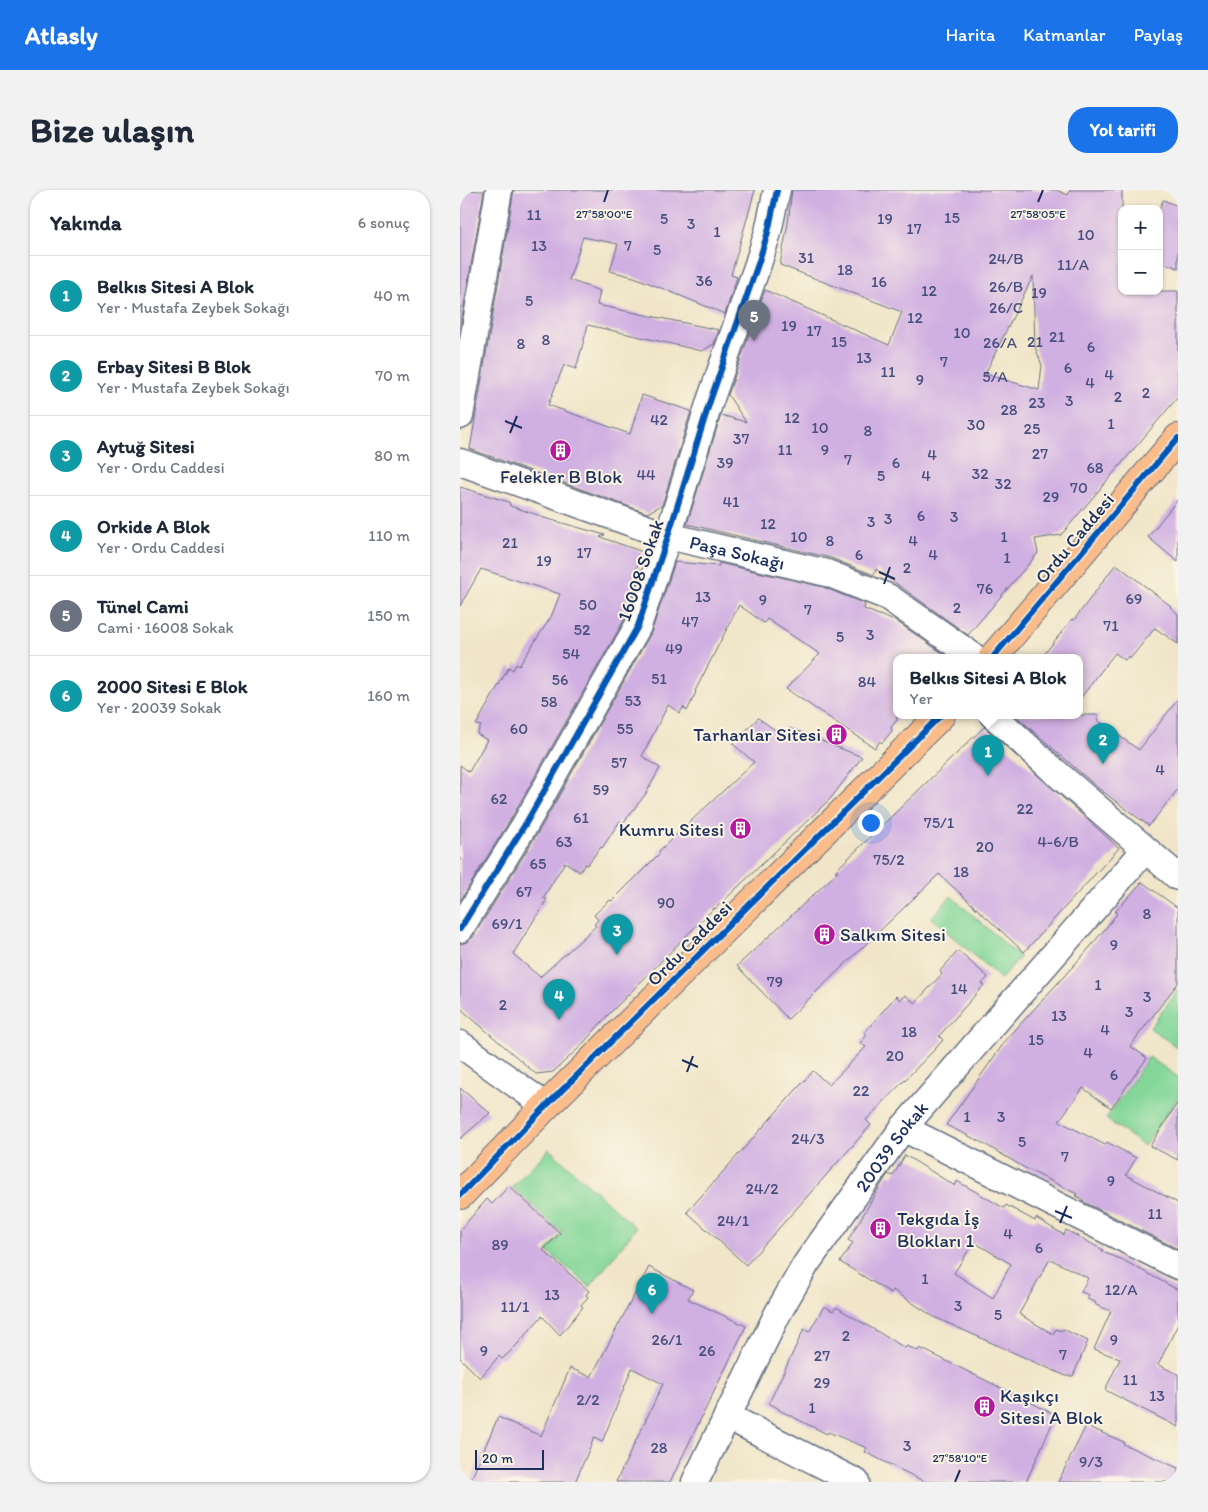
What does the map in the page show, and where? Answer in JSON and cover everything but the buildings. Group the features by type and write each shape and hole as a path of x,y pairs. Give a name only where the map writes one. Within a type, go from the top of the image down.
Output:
{"main road":[{"name":"Ordu Caddesi","path":"996,654 1178,438"},
{"name":"Ordu Caddesi","path":"460,1195 546,1106 937,719"}],"street":[{"path":"460,416 500,190"},
{"name":"16008 Sokak","path":"460,928 526,823 638,626 710,401 768,232 777,190"},
{"name":"Paşa Sokağı","path":"460,462 668,536 827,573 888,597 970,654"},
{"path":"997,719 1052,770 1178,876"},
{"name":"20039 Sokak","path":"695,1482 778,1314 806,1264 903,1128 1145,850"},
{"path":"460,1044 546,1106"},
{"path":"903,1128 1178,1266"},
{"path":"727,1416 856,1482"}],"green space":[{"path":"951,896 1020,957 1001,979 931,918"},
{"path":"1178,989 1178,1048 1150,1028"},
{"path":"1149,1057 1178,1077 1178,1098 1144,1146 1106,1119"},
{"path":"549,1149 636,1228 590,1287 547,1251 562,1233 512,1187"}],"cycle path":[{"path":"460,929 526,823 638,626 710,401 758,264 768,232 777,190"},
{"path":"996,654 1178,438"},
{"path":"460,1195 546,1106 937,719"}],"place":[{"name":"Tünel Cami","path":"754,341"},
{"name":"Felekler B Blok","path":"561,450"},
{"name":"Tarhanlar Sitesi","path":"837,734"},
{"name":"Erbay Sitesi B Blok","path":"1103,764"},
{"name":"Belkıs Sitesi A Blok","path":"988,776"},
{"name":"Kumru Sitesi","path":"740,829"},
{"name":"Salkım Sitesi","path":"824,934"},
{"name":"Aytuğ Sitesi","path":"617,955"},
{"name":"Orkide A Blok","path":"559,1020"},
{"name":"Tekgıda İş Blokları 1","path":"881,1229"},
{"name":"2000 Sitesi E Blok","path":"652,1314"},
{"name":"Kaşıkçı Sitesi A Blok","path":"984,1406"}]}
